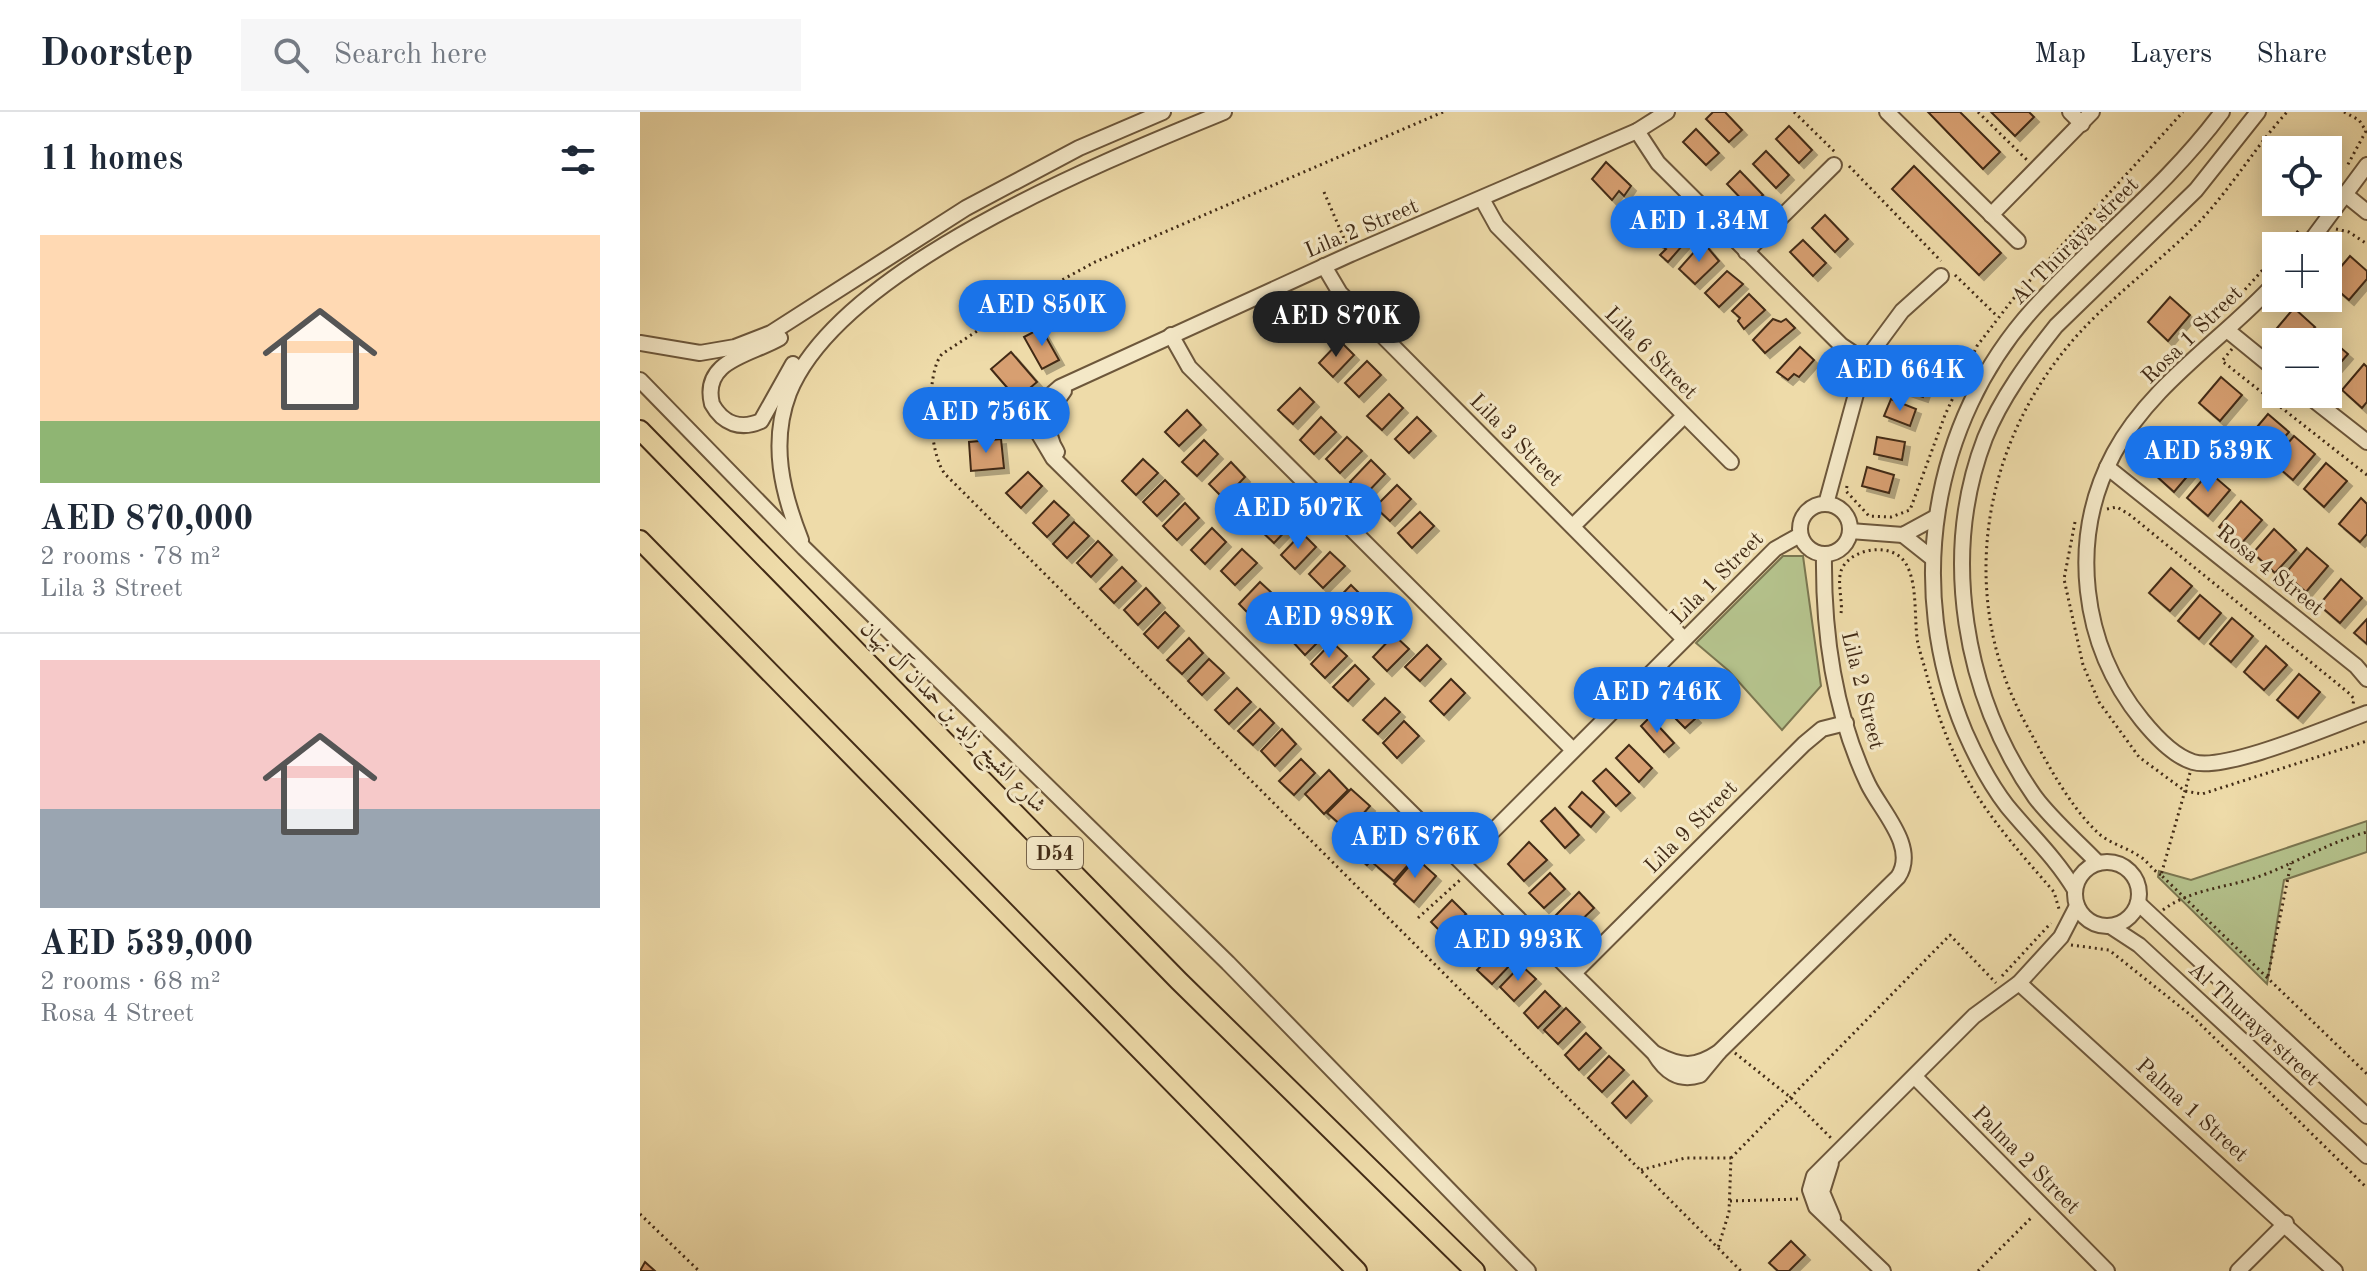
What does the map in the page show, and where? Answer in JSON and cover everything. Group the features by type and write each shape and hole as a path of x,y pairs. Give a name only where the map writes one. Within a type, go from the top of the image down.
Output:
{"main road":[{"name":"شارع الشيخ زايد بن حمدان آل نهيان","path":"640,430 1179,981 1475,1271"},
{"path":"640,540 1357,1271"}],"street":[{"path":"640,343 681,352 735,347 771,333 966,208 1040,167 1163,112"},
{"path":"818,302 788,332 716,372 710,396 722,418 745,426 761,421 810,340 847,310 1015,204 1109,159 1224,112"},
{"name":"Lila 2 Street","path":"1667,112 1637,131 1351,254 1072,381 1051,393 1037,420 1046,449 1654,1053 1685,1066 1701,1063 1723,1049 1898,877 1905,865 1905,850 1866,781 1846,723 1826,628 1824,554"},
{"path":"1887,112 2018,241"},
{"path":"2070,112 2082,124"},
{"path":"1991,215 2092,112"},
{"name":"Al Thuraya street","path":"2075,890 2063,869 2006,804 1965,733 1949,685 1932,558 1936,517 1958,427 1970,399 1993,362 2035,307 2176,169 2222,112"},
{"path":"2098,863 2037,799 1993,723 1981,688 1964,590 1967,512 1974,474 1998,412 2037,350 2056,326 2196,190 2258,112"},
{"path":"1637,131 1653,158 1746,252 1841,345 1865,361"},
{"path":"1746,252 1834,165"},
{"path":"2318,232 2367,165"},
{"path":"2346,195 2367,212"},
{"name":"Lila 6 Street","path":"1482,199 1491,220 1731,462"},
{"path":"881,262 892,281"},
{"name":"Lila 3 Street","path":"1324,266 1340,293 1684,639"},
{"path":"1826,504 1865,361 1902,311 1947,271"},
{"path":"804,548 780,473 780,433 789,395 819,344 892,281"},
{"name":"Rosa 1 Street","path":"2193,762 2163,743 2129,704 2098,642 2085,574 2089,520 2107,467 2126,433 2149,404 2262,296"},
{"path":"2227,330 2262,359"},
{"path":"1171,335 1189,367 1573,750"},
{"path":"640,380 804,548 1228,963 1528,1271"},
{"path":"2324,408 2367,442"},
{"path":"1573,526 1684,416"},
{"name":"Rosa 4 Street","path":"2107,467 2356,666 2367,679"},
{"path":"1826,504 1846,515 1850,531 1845,545 1824,554 1809,549 1800,535 1800,526 1809,509 1826,504"},
{"path":"1850,531 1903,535 1936,517"},
{"name":"Lila 1 Street","path":"1467,865 1573,750 1684,639 1775,549 1800,535"},
{"path":"1903,535 1932,558"},
{"path":"2193,762 2238,758 2367,713"},
{"name":"Lila 9 Street","path":"1574,973 1812,736 1846,723"},
{"path":"1883,1271 1812,1199 1814,1176 1974,1016 2019,983 2061,937 2077,906 2075,890 2082,873 2098,863 2109,861 2129,871 2136,880 2138,903 2128,919 2061,937"},
{"name":"Al Thuraya street","path":"2138,903 2367,1116"},
{"path":"2077,906 2103,925"},
{"name":"Al Thuraya street","path":"2103,925 2132,940 2367,1156"},
{"name":"Palma 1 Street","path":"2019,983 2286,1223 2335,1271"},
{"name":"Palma 2 Street","path":"1915,1077 2107,1271"},
{"path":"1837,1154 1822,1192 1840,1228"},
{"path":"2238,1271 2286,1223"}],"path":[{"path":"1443,112 1095,262 1020,303 942,354 933,368 932,380 934,453 946,475 1741,1271"},
{"path":"1794,112 1947,271 1998,317"},
{"path":"1978,112 2037,170"},
{"path":"1848,479 1846,491 1869,516 1891,517 1910,510 1921,473 1954,391 1977,346 1998,317 2183,112"},
{"path":"2343,171 2366,131 2359,120 2344,112"},
{"path":"1324,192 1351,254"},
{"path":"2328,219 2338,232 2349,232 2367,244"},
{"path":"2230,306 2262,271"},
{"path":"2239,340 2219,360 2367,475"},
{"path":"2097,497 2107,509 2117,507 2130,515 2350,694 2354,699 2349,710"},
{"path":"2078,511 2064,579 2083,665 2099,702 2139,757 2185,791 2202,794 2367,741"},
{"path":"2193,762 2161,875 2180,897 2268,976 2367,1074"},
{"path":"2152,919 2180,897 2260,876 2315,849 2367,832"},
{"path":"2268,976 2291,863"},
{"path":"1418,918 1467,865"},
{"path":"1988,992 2041,932 2059,918"},
{"path":"1718,1248 1730,1201 1731,1158 1950,935 1997,982"},
{"path":"2118,957 2132,940"},
{"path":"1723,1049 1790,1097 1837,1154"},
{"path":"1640,1171 1685,1158 1731,1158"},
{"path":"1730,1201 1812,1199"},
{"path":"1978,1271 2043,1206"},
{"path":"640,1214 699,1271"}],"green space":[{"path":"1783,556 1803,556 1821,686 1782,730 1729,671 1696,643"},
{"path":"2367,821 2367,852 2284,880 2267,984 2158,877 2159,871 2191,880"}],"building":[{"path":"1713,112 1725,112 1742,130 1729,142 1706,119"},
{"path":"1928,112 1960,112 2000,152 1983,169"},
{"path":"1991,112 2029,112 2034,117 2015,136"},
{"path":"1789,126 1812,150 1799,163 1776,139"},
{"path":"1696,129 1719,153 1706,165 1683,142"},
{"path":"1766,151 1789,175 1776,188 1753,164"},
{"path":"1606,162 1631,186 1624,196 1619,191 1612,200 1592,179"},
{"path":"1914,166 2001,253 1979,275 1892,189"},
{"path":"1740,171 1763,195 1750,208 1727,184"},
{"path":"1653,202 1668,216 1648,234 1641,228 1646,223 1637,217"},
{"path":"1825,215 1848,239 1835,252 1812,228"},
{"path":"1676,225 1689,238 1668,262 1660,255 1666,249 1658,243"},
{"path":"1803,240 1826,263 1813,276 1790,252"},
{"path":"1703,242 1719,261 1695,284 1679,269"},
{"path":"2350,256 2367,271 2367,279 2349,300 2342,294 2342,265"},
{"path":"1727,271 1743,284 1719,307 1705,293"},
{"path":"1749,294 1765,310 1744,329 1738,321 1740,318 1732,311"},
{"path":"2170,297 2190,315 2168,341 2148,322"},
{"path":"2291,312 2298,312 2315,327 2314,328 2277,328"},
{"path":"1773,319 1781,322 1786,319 1795,328 1765,353 1753,340"},
{"path":"1041,328 1059,360 1042,369 1024,337"},
{"path":"1340,341 1354,355 1333,377 1319,363"},
{"path":"1800,347 1814,360 1799,377 1794,374 1788,380 1777,372"},
{"path":"1011,352 1037,382 1017,399 991,369"},
{"path":"1367,361 1381,375 1359,397 1345,383"},
{"path":"2364,364 2367,367 2367,402 2362,408 2342,390"},
{"path":"1903,368 1930,377 1923,397 1897,388"},
{"path":"2221,377 2242,395 2220,421 2199,403"},
{"path":"1300,388 1314,402 1293,424 1278,410"},
{"path":"1389,394 1403,408 1382,430 1367,416"},
{"path":"1891,399 1916,409 1910,426 1884,416"},
{"path":"998,403 999,424 967,427 966,406"},
{"path":"1187,410 1201,425 1179,446 1165,432"},
{"path":"2268,414 2289,432 2266,458 2246,440"},
{"path":"1321,417 1336,432 1314,454 1300,440"},
{"path":"1417,417 1431,431 1409,453 1395,439"},
{"path":"2294,436 2315,454 2293,480 2272,462"},
{"path":"1347,437 1362,451 1340,473 1326,459"},
{"path":"1877,437 1905,442 1902,460 1874,454"},
{"path":"1001,439 1004,468 971,471 969,442"},
{"path":"1204,440 1218,454 1197,476 1182,462"},
{"path":"2175,448 2196,466 2174,492 2153,473"},
{"path":"1143,459 1158,473 1136,495 1122,481"},
{"path":"1371,460 1385,474 1364,496 1350,482"},
{"path":"1231,462 1245,477 1224,499 1209,484"},
{"path":"2326,463 2347,481 2324,507 2304,489"},
{"path":"1867,467 1894,475 1889,493 1862,486"},
{"path":"1028,472 1042,486 1021,508 1006,493"},
{"path":"2209,472 2230,490 2208,516 2187,498"},
{"path":"1165,480 1179,494 1157,516 1143,502"},
{"path":"1397,485 1411,499 1390,521 1375,507"},
{"path":"1255,486 1269,500 1248,522 1233,508"},
{"path":"2361,498 2367,504 2367,534 2360,542 2339,524"},
{"path":"1054,501 1069,515 1047,537 1033,523"},
{"path":"2241,501 2262,520 2240,545 2219,527"},
{"path":"1185,503 1199,518 1177,540 1163,526"},
{"path":"1281,507 1295,521 1274,543 1259,529"},
{"path":"1420,512 1434,526 1412,548 1398,533"},
{"path":"1074,522 1089,536 1067,558 1053,544"},
{"path":"1212,528 1226,542 1205,564 1191,550"},
{"path":"2274,529 2296,550 2275,573 2253,553"},
{"path":"1302,533 1316,547 1295,569 1281,555"},
{"path":"1098,541 1112,555 1091,577 1077,563"},
{"path":"2307,548 2328,566 2306,592 2285,574"},
{"path":"1242,549 1257,563 1235,585 1221,571"},
{"path":"1330,552 1345,566 1323,588 1309,574"},
{"path":"1122,567 1136,581 1114,603 1100,589"},
{"path":"2171,568 2192,586 2170,611 2149,593"},
{"path":"2341,579 2362,598 2340,623 2319,605"},
{"path":"1260,582 1275,596 1253,618 1239,604"},
{"path":"1351,585 1365,599 1344,621 1330,607"},
{"path":"1146,588 1160,603 1138,625 1124,610"},
{"path":"2200,595 2221,613 2199,639 2178,621"},
{"path":"1289,599 1303,614 1282,636 1268,621"},
{"path":"1375,600 1390,614 1368,636 1354,621"},
{"path":"1165,612 1179,626 1158,648 1144,634"},
{"path":"1312,618 1327,633 1305,655 1291,640"},
{"path":"2232,618 2253,636 2231,662 2210,644"},
{"path":"2367,619 2367,644 2354,633"},
{"path":"1394,635 1409,649 1387,671 1373,657"},
{"path":"1189,638 1203,653 1182,674 1167,660"},
{"path":"1332,642 1347,656 1325,678 1311,664"},
{"path":"1427,645 1441,659 1420,681 1405,667"},
{"path":"2266,646 2287,665 2264,690 2244,672"},
{"path":"1209,659 1224,673 1202,695 1188,681"},
{"path":"1355,665 1369,679 1348,701 1333,687"},
{"path":"2299,674 2320,692 2298,718 2277,700"},
{"path":"1451,679 1465,693 1444,715 1430,701"},
{"path":"1237,688 1251,702 1229,724 1215,710"},
{"path":"1385,698 1400,712 1378,734 1363,720"},
{"path":"1677,699 1696,718 1685,728 1667,710"},
{"path":"1260,709 1274,723 1253,745 1238,731"},
{"path":"1650,717 1674,743 1664,752 1641,726"},
{"path":"1404,721 1419,736 1397,758 1383,743"},
{"path":"1282,729 1296,744 1275,766 1261,751"},
{"path":"1629,745 1652,768 1639,782 1616,758"},
{"path":"1301,759 1315,773 1294,795 1279,781"},
{"path":"1606,769 1630,793 1616,806 1593,781"},
{"path":"1329,770 1348,790 1324,814 1305,794"},
{"path":"1351,789 1370,806 1348,831 1327,813"},
{"path":"1582,792 1604,812 1591,827 1569,807"},
{"path":"1555,808 1579,835 1565,848 1541,821"},
{"path":"1368,821 1389,840 1367,865 1346,847"},
{"path":"1395,838 1416,856 1394,881 1373,863"},
{"path":"1529,842 1547,860 1524,881 1508,864"},
{"path":"1416,858 1436,876 1414,902 1394,884"},
{"path":"1550,873 1565,889 1544,908 1529,893"},
{"path":"1579,892 1594,908 1571,930 1556,915"},
{"path":"1452,900 1466,914 1445,936 1431,922"},
{"path":"1479,922 1493,936 1472,958 1457,944"},
{"path":"1499,948 1513,962 1492,984 1477,970"},
{"path":"1521,965 1536,979 1514,1001 1500,987"},
{"path":"1545,991 1560,1006 1538,1028 1524,1013"},
{"path":"1566,1008 1580,1022 1558,1044 1544,1030"},
{"path":"1586,1033 1601,1048 1579,1070 1565,1055"},
{"path":"1609,1056 1624,1070 1602,1092 1588,1078"},
{"path":"1633,1081 1647,1096 1626,1118 1612,1103"},
{"path":"1791,1241 1805,1255 1789,1271 1778,1271 1769,1263"},
{"path":"645,1262 655,1271 640,1271"}]}
